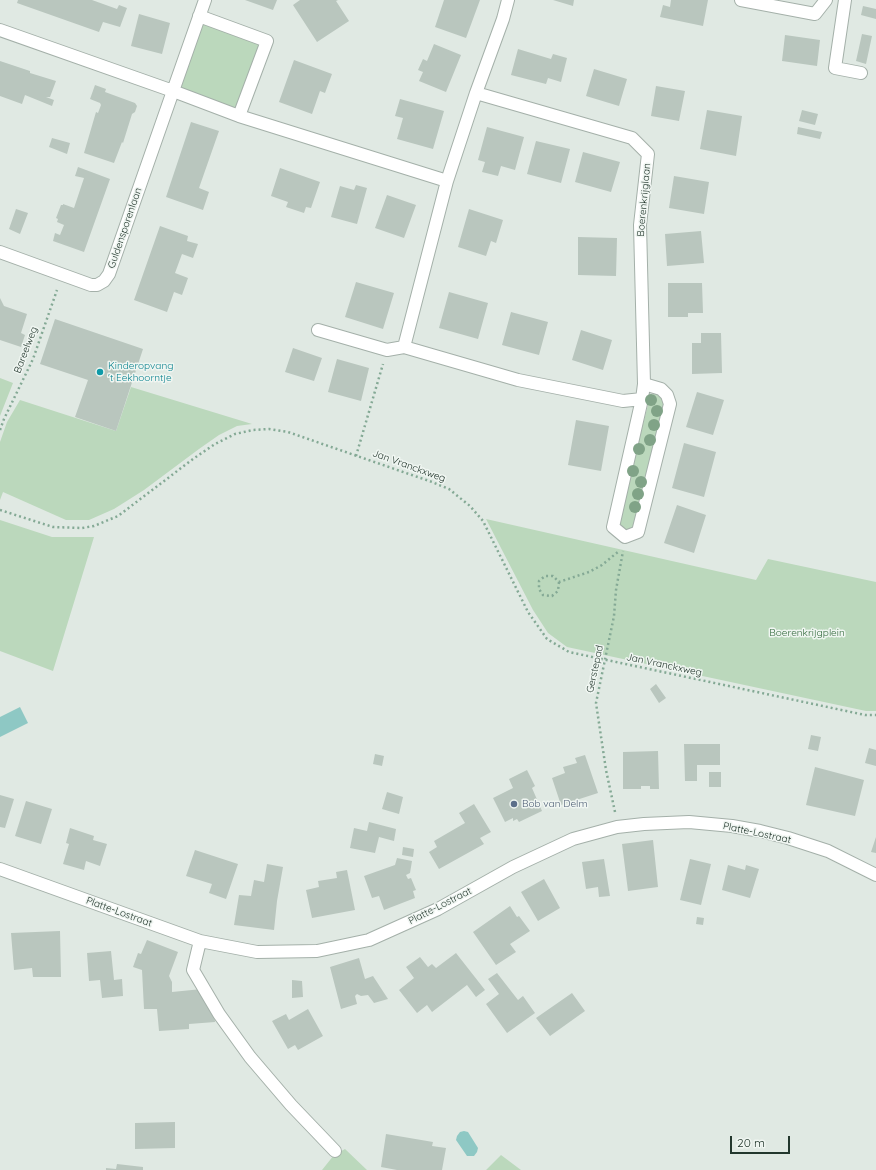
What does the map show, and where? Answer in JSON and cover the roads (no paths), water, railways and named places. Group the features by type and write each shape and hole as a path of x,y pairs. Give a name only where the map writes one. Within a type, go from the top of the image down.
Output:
{"street":[{"name":"Guldensporenlaan","path":"0,252 91,285 101,284 109,274 205,0"},
{"path":"404,347 447,181 508,0"},
{"path":"741,0 815,14 826,0 845,2 835,68 861,73"},
{"path":"200,16 267,41 240,116"},
{"path":"0,30 240,116 447,181"},
{"name":"Boerenkrijglaan","path":"476,93 632,138 648,154 640,225 644,384 639,415 613,528 625,537 638,532 670,404 667,395 661,389 644,384"},
{"path":"318,330 387,350 404,347 518,380 624,401 642,399"},
{"path":"624,401 639,415"},
{"name":"Platte-Lostraat","path":"0,869 200,941 257,952 317,951 369,940 438,909 513,867 573,839 618,828 644,824 689,822 725,825 760,831 828,851 876,875"},
{"path":"200,941 193,970 219,1014 255,1063 291,1105 336,1151"}],"water":[{"path":"20,707 28,723 0,737 0,717"},
{"path":"460,1132 468,1132 478,1148 474,1156 467,1156 456,1140"}],"place":[{"name":"Kinderopvang 't Eekhoorntje","path":"100,372"},
{"name":"Bob van Delm","path":"514,804"}],"park label":[{"name":"Boerenkrijgplein","path":"807,633"}]}
